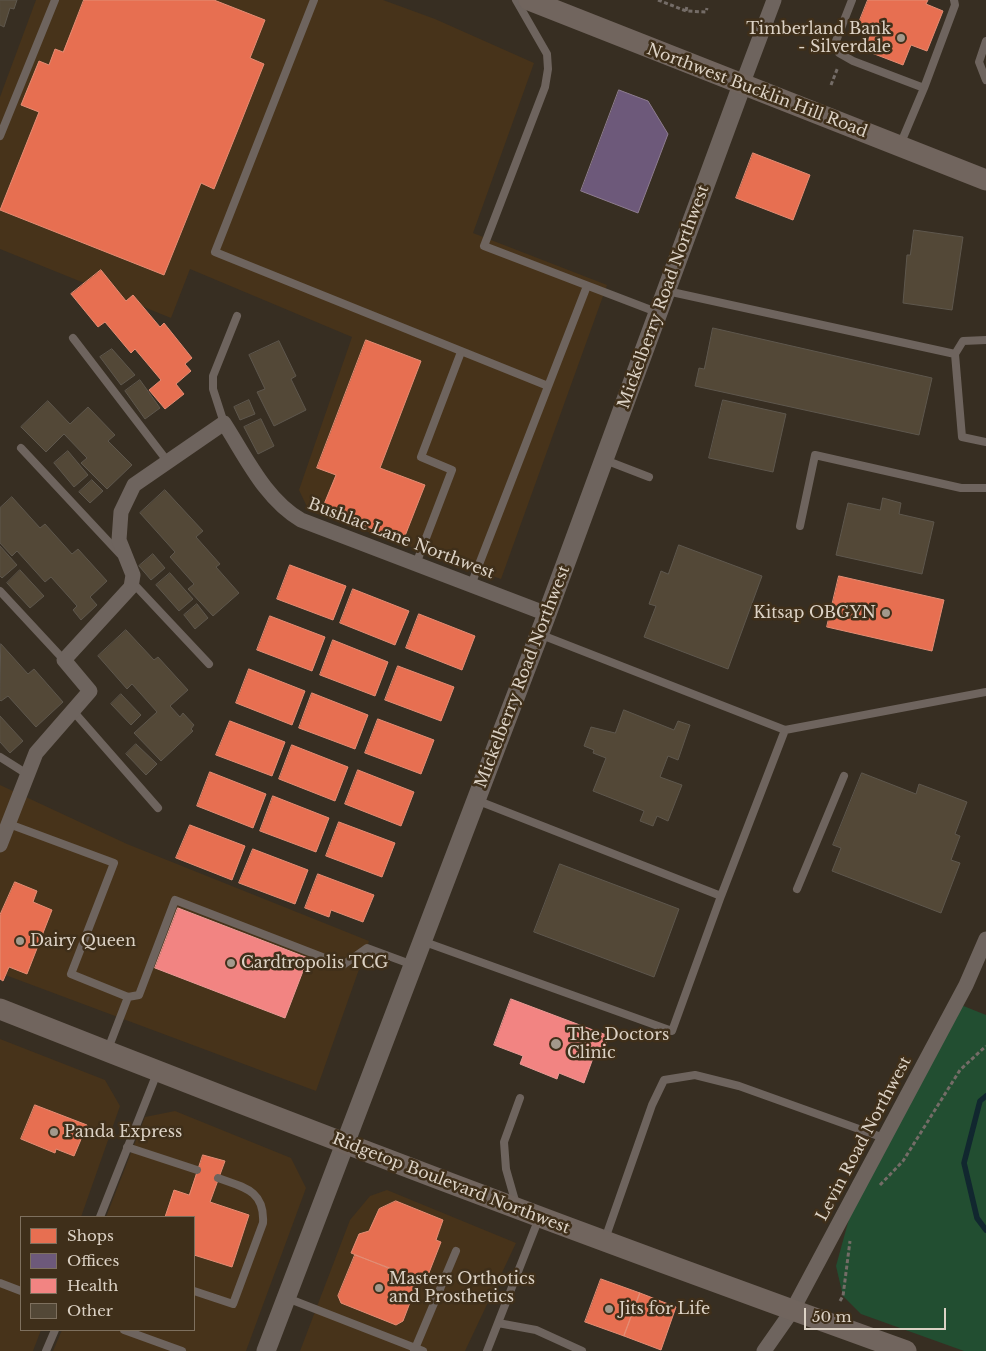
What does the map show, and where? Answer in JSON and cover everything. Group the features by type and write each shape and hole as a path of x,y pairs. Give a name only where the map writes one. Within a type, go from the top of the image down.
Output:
{"main road":[{"name":"Northwest Bucklin Hill Road","path":"529,0 986,180"},
{"name":"Ridgetop Boulevard Northwest","path":"0,1010 344,1144 792,1311 906,1351"}],"street":[{"name":"Mickelberry Road Northwest","path":"266,1351 547,614 774,0"},
{"path":"0,845 36,753 90,691 64,660 131,587 133,575 119,540 121,512 134,485 224,423"},
{"name":"Bushlac Lane Northwest","path":"224,423 274,500 290,514 547,614"},
{"name":"Levin Road Northwest","path":"764,1351 792,1311 985,947"}],"lane":[{"path":"0,136 56,0"},
{"path":"314,0 215,252 548,386"},
{"path":"516,0 547,54 548,69 545,87 484,246 659,313"},
{"path":"852,0 836,41 839,53 924,88"},
{"path":"899,146 924,88 955,5 954,0"},
{"path":"986,40 979,62 986,80"},
{"path":"471,585 587,286"},
{"path":"667,291 955,354"},
{"path":"224,423 213,389 213,376 237,316"},
{"path":"73,338 168,462"},
{"path":"986,340 962,341 955,354 962,437 986,442"},
{"path":"416,564 452,470 422,457 461,352"},
{"path":"21,448 129,564"},
{"path":"800,526 815,455 961,488 986,488"},
{"path":"604,460 649,477"},
{"path":"132,582 209,664"},
{"path":"0,590 64,660"},
{"path":"539,634 785,730 986,692"},
{"path":"73,711 158,808"},
{"path":"422,941 672,1031 721,896 785,730"},
{"path":"0,757 27,774"},
{"path":"797,889 844,776"},
{"path":"476,800 721,896"},
{"path":"8,824 114,863 71,974 128,996 139,995 175,900 343,965 367,948 413,965"},
{"path":"107,1052 128,996"},
{"path":"100,1216 157,1071"},
{"path":"604,1241 652,1105 664,1080 695,1075 739,1086 884,1138"},
{"path":"518,1209 506,1169 504,1142 520,1098"},
{"path":"127,1147 197,1170"},
{"path":"195,1291 233,1304 264,1222 261,1204 251,1189 218,1178"},
{"path":"487,1351 539,1217"},
{"path":"287,1298 418,1350 456,1251"},
{"path":"0,1284 20,1292"},
{"path":"498,1323 536,1330 582,1351"},
{"path":"46,1351 54,1331"},
{"path":"127,1331 182,1351"}],"path":[{"path":"658,0 686,11 706,12 707,8"},
{"path":"686,11 687,6"},
{"path":"831,85 843,55"},
{"path":"874,1192 903,1161 960,1070 986,1046"},
{"path":"840,1301 843,1296 850,1238"}],"shaded area":[{"path":"36,0 383,0 435,19 534,63 473,233 607,285 501,579 309,511 299,490 352,337 190,269 171,318 0,249 0,97"},
{"path":"0,785 127,844 369,941 316,1091 0,973"},
{"path":"0,1039 105,1080 120,1106 81,1216 20,1216 20,1331 41,1331 33,1351 0,1351"},
{"path":"175,1111 291,1158 306,1188 246,1351 53,1351 62,1331 195,1331 195,1216 106,1216 145,1117"},
{"path":"387,1190 516,1243 465,1351 300,1351 350,1220 370,1196"}],"green space":[{"path":"956,1003 986,1015 986,1351 964,1351 861,1314 843,1296 836,1266 857,1190"}],"building: Shops":[{"path":"84,0 214,0 265,20 250,58 264,64 214,189 201,183 164,275 0,210 39,112 21,105 39,61 49,65 55,49 63,52"},
{"name":"Timberland Bank - Silverdale","path":"868,0 928,0 926,4 943,11 927,51 911,45 903,65 864,50 872,31 858,25"},
{"path":"753,153 810,175 793,220 736,198"},
{"path":"101,270 126,301 133,295 160,327 164,323 192,358 185,364 191,371 176,384 184,394 165,409 149,390 161,380 135,349 131,353 105,322 98,327 71,294"},
{"path":"366,340 421,361 380,468 425,485 403,541 322,509 336,475 317,468"},
{"path":"290,565 346,586 333,620 277,599"},
{"name":"Kitsap OBGYN","path":"839,576 944,600 932,651 827,627"},
{"path":"353,589 409,611 395,645 340,623"},
{"path":"419,614 475,636 462,670 406,648"},
{"path":"270,616 325,637 312,671 257,650"},
{"path":"333,640 388,662 375,696 320,675"},
{"path":"398,666 454,687 441,721 385,700"},
{"path":"249,669 305,691 292,725 236,703"},
{"path":"312,693 368,715 355,749 299,728"},
{"path":"378,719 434,740 421,774 365,753"},
{"path":"230,721 285,742 272,776 216,755"},
{"path":"292,745 348,767 335,801 279,779"},
{"path":"358,770 414,792 401,826 345,804"},
{"path":"210,772 266,794 253,828 197,806"},
{"path":"273,796 329,818 316,852 260,831"},
{"path":"339,822 395,843 382,877 326,856"},
{"path":"190,825 245,846 232,880 176,858"},
{"path":"253,849 308,870 295,904 239,883"},
{"path":"318,874 374,895 363,922 331,910 329,917 305,908"},
{"name":"Dairy Queen","path":"15,882 37,891 33,902 52,910 27,974 9,967 3,981 0,979 0,915"},
{"name":"Panda Express","path":"35,1105 87,1125 74,1156 56,1149 55,1153 21,1139"},
{"path":"203,1155 225,1161 210,1202 249,1215 232,1267 195,1255 195,1216 165,1216 174,1190 189,1195"},
{"path":"396,1201 443,1220 436,1240 441,1242 425,1283 351,1253 359,1234 369,1231 379,1209"},
{"name":"Masters Orthotics and Prosthetics","path":"355,1255 419,1279 403,1321 396,1325 341,1303 338,1296"},
{"name":"Jits for Life","path":"601,1279 640,1293 624,1336 585,1322"},
{"path":"640,1293 676,1307 661,1350 624,1336"}],"building: Offices":[{"path":"619,90 648,101 668,134 638,213 581,191"}],"building: Health":[{"name":"Cardtropolis TCG","path":"178,908 308,958 285,1018 155,968"},
{"name":"The Doctors Clinic","path":"511,999 609,1036 604,1049 597,1047 584,1083 559,1073 557,1079 520,1064 523,1056 494,1045"}],"building: Other":[{"path":"0,0 17,0 14,9 10,8 4,27 0,25"},
{"path":"914,230 963,237 952,310 903,303 907,255 910,255"},
{"path":"713,328 932,378 919,435 695,386 699,368 704,369"},
{"path":"279,341 296,376 291,379 306,410 274,426 257,392 265,389 249,355"},
{"path":"112,349 135,375 121,385 100,357"},
{"path":"140,380 160,408 145,419 125,391"},
{"path":"249,400 255,414 240,420 234,407"},
{"path":"723,400 786,414 773,472 709,458"},
{"path":"48,401 70,424 88,407 115,435 108,441 132,465 107,489 81,463 87,458 64,434 46,452 21,427"},
{"path":"261,419 274,446 258,454 244,427"},
{"path":"68,451 88,475 74,487 54,463"},
{"path":"92,480 103,491 90,503 79,492"},
{"path":"165,490 203,531 196,537 220,564 216,567 239,593 213,616 188,589 194,584 170,557 175,552 140,513"},
{"path":"12,497 40,528 45,524 72,554 78,549 107,581 90,597 97,605 81,620 73,610 77,606 51,577 45,582 17,551 12,556 0,543 0,508"},
{"path":"883,498 901,503 899,514 934,522 922,574 836,555 848,503 880,510"},
{"path":"679,545 762,576 728,669 644,637 656,606 649,604 661,571 668,574"},
{"path":"0,546 17,565 2,578 0,576"},
{"path":"153,554 165,568 151,580 139,566"},
{"path":"20,570 44,596 30,608 7,583"},
{"path":"170,573 193,599 179,611 156,585"},
{"path":"197,604 208,618 195,629 184,615"},
{"path":"126,630 154,660 158,657 188,690 170,706 180,717 183,713 194,725 191,729 193,731 161,761 134,733 157,712 132,684 127,689 98,656"},
{"path":"1,644 28,674 34,669 63,702 36,727 8,696 0,700"},
{"path":"121,694 141,715 131,725 111,704"},
{"path":"624,710 674,730 678,721 690,725 678,760 668,756 660,777 682,785 668,821 657,816 653,826 640,821 644,811 593,791 606,758 593,753 594,750 584,746 591,727 615,733"},
{"path":"0,716 23,741 10,753 0,742"},
{"path":"136,744 157,764 146,775 126,754"},
{"path":"862,773 916,794 919,784 967,802 955,834 960,836 951,860 960,863 941,913 832,871 841,848 833,845"},
{"path":"560,864 679,909 654,977 534,932"}],"waterway":[{"path":"986,1096 980,1101 964,1163 977,1218 986,1230"}],"place":[{"name":"Timberland Bank - Silverdale","path":"901,38"},
{"name":"Kitsap OBGYN","path":"886,613"},
{"name":"Dairy Queen","path":"20,941"},
{"name":"Cardtropolis TCG","path":"231,963"},
{"name":"The Doctors Clinic","path":"556,1044"},
{"name":"Panda Express","path":"54,1132"},
{"name":"Masters Orthotics and Prosthetics","path":"379,1288"},
{"name":"Jits for Life","path":"609,1309"}]}
